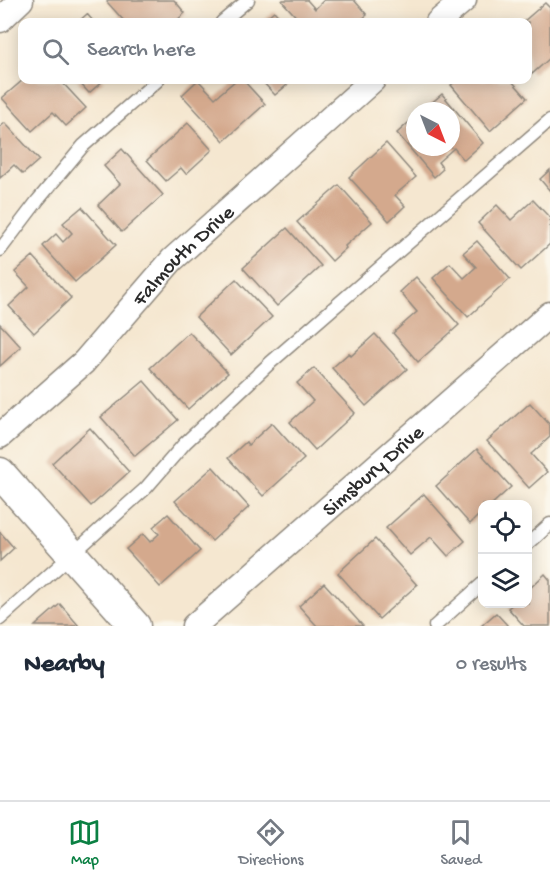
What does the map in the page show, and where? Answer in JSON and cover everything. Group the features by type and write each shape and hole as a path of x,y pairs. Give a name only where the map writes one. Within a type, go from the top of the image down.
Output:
{"street":[{"path":"0,20 21,0"},
{"path":"443,18 464,0"},
{"name":"Falmouth Drive","path":"0,436 84,362 172,260 369,84"},
{"name":"Simsbury Drive","path":"194,626 550,314"},
{"path":"0,472 135,626"}],"lane":[{"path":"227,18 248,0"},
{"path":"0,250 83,146 153,84"},
{"path":"0,620 146,488 185,443 270,363 550,120"},
{"path":"532,540 550,524"},
{"path":"435,626 478,588"}],"building":[{"path":"108,0 174,0 185,13 179,18 121,18 107,2"},
{"path":"307,0 315,9 324,0 354,0 367,15 363,18 297,18 282,1"},
{"path":"545,3 550,8 550,58 532,74 532,18 528,18"},
{"path":"274,11 280,18 266,18"},
{"path":"18,84 64,84 86,108 66,126 53,112 32,131 2,98"},
{"path":"81,84 99,84 89,93"},
{"path":"194,84 202,84 215,98 231,84 247,84 265,104 224,141 182,95"},
{"path":"265,84 288,84 275,95"},
{"path":"515,84 527,98 490,131 451,85"},
{"path":"442,94 449,102 433,102"},
{"path":"460,116 483,143 464,160 460,155"},
{"path":"5,123 39,160 23,174 14,165 0,178 0,127"},
{"path":"188,123 212,150 186,174 181,168 166,181 147,160"},
{"path":"406,125 406,144 397,133"},
{"path":"386,143 416,177 395,195 405,206 389,221 349,177"},
{"path":"122,149 163,195 122,232 98,205 120,184 104,166"},
{"path":"416,156 445,156 438,162 443,169 434,177"},
{"path":"550,170 550,191 540,179"},
{"path":"339,185 372,222 332,261 297,222"},
{"path":"533,200 550,218 550,244 521,270 478,223 497,205 511,220"},
{"path":"82,207 116,245 75,282 43,246 56,234 63,242 72,233 63,223"},
{"path":"287,228 321,266 277,306 243,268"},
{"path":"477,241 510,279 468,317 433,278 450,263 464,278 476,267 463,253"},
{"path":"33,256 71,298 34,333 9,306 29,287 15,272"},
{"path":"416,277 459,325 418,362 393,333 417,312 400,292"},
{"path":"236,279 272,317 231,355 196,317"},
{"path":"0,324 21,347 0,366"},
{"path":"189,332 228,373 188,409 150,368"},
{"path":"375,334 407,369 366,406 332,368 349,353 351,356"},
{"path":"314,368 355,413 315,450 290,422 313,401 297,383"},
{"path":"144,381 178,420 135,456 101,417"},
{"path":"530,403 550,425 550,437 531,454 547,472 529,488 487,441"},
{"path":"272,423 304,459 263,496 228,458 246,442 248,445"},
{"path":"90,428 129,472 91,506 52,463"},
{"path":"477,449 511,487 497,500 478,500 478,516 470,524 436,486"},
{"path":"213,467 249,507 212,541 175,501"},
{"path":"424,494 465,541 448,556 431,537 410,555 386,528"},
{"path":"168,514 200,551 160,587 126,549 143,534 150,542 159,534 153,527"},
{"path":"0,532 14,548 0,561"},
{"path":"375,539 417,585 379,619 338,573"},
{"path":"545,574 550,580 550,626 524,626 508,608 532,608 532,586"},
{"path":"324,583 363,626 317,626 299,606"},
{"path":"60,604 79,626 35,626"},
{"path":"496,613 508,626 481,626"}]}
